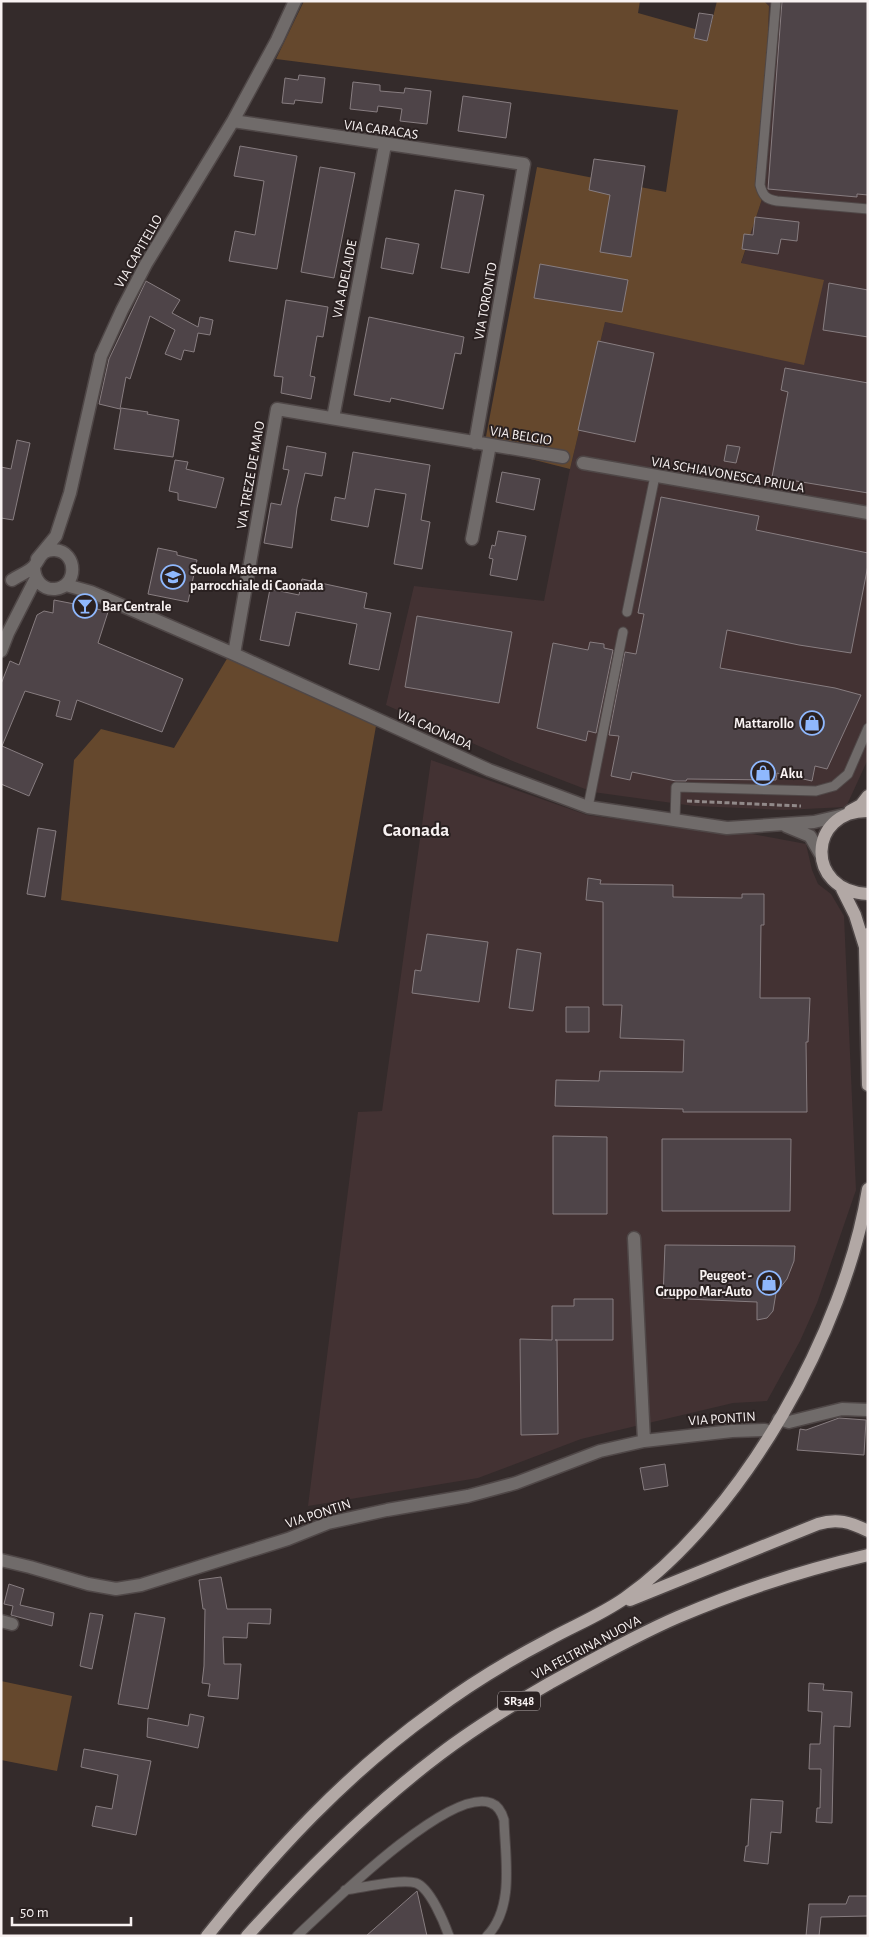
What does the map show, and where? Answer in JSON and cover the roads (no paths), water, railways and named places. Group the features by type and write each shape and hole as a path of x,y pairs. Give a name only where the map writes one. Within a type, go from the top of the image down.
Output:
{"main road":[{"path":"868,796 861,805 832,824 823,840 821,855 823,866 829,877 842,889 866,940 868,1085"},
{"path":"845,814 868,811"},
{"path":"842,889 854,893 868,894"},
{"path":"615,1605 653,1576 693,1536 741,1478 797,1391 824,1335 840,1293 858,1237 868,1189"},
{"path":"207,1936 290,1837 341,1788 398,1738 433,1711 498,1668 615,1605 818,1524 830,1520 844,1521 868,1531"},
{"name":"VIA FELTRINA NUOVA","path":"246,1936 302,1877 368,1814 440,1754 508,1708 579,1666 676,1618 730,1596 868,1555"}],"street":[{"name":"VIA CAPITELLO","path":"36,570 56,536 70,494 101,356 146,264 233,122 277,40 295,1"},
{"name":"VIA CARACAS","path":"233,122 524,164"},
{"name":"VIA ADELAIDE","path":"333,418 385,145"},
{"name":"VIA TORONTO","path":"475,443 524,164"},
{"name":"VIA TREZE DE MAIO","path":"234,654 277,409 475,443"},
{"name":"VIA BELGIO","path":"475,443 562,458"},
{"path":"472,540 490,446"},
{"name":"VIA SCHIAVONESCA PRIULA","path":"583,464 868,513"},
{"path":"56,536 58,546 64,553"},
{"path":"1,651 45,552 55,550 64,553"},
{"name":"VIA CAONADA","path":"64,553 71,560 73,569 91,592"},
{"path":"26,598 41,591 62,587 72,578 73,569"},
{"path":"6,580 36,570"},
{"name":"VIA CAONADA","path":"36,570 41,585 48,589 62,587 91,592 234,654 489,770 588,807 727,828 814,822 845,814"},
{"name":"VIA CAONADA","path":"784,825 810,836 821,855"},
{"path":"634,1238 644,1441"},
{"path":"779,1419 789,1422 842,1409 868,1410"},
{"name":"VIA PONTIN","path":"1,1560 88,1584 116,1588 140,1586 288,1539 328,1523 387,1510 478,1494 516,1483 600,1451 644,1441 732,1431 764,1430 771,1432"}],"lane":[{"path":"776,1 760,185 762,194 768,200 868,209"},
{"path":"627,612 655,476"},
{"path":"588,807 623,632"},
{"path":"675,820 676,787 816,791 834,786 848,774 868,728"},
{"path":"298,1936 345,1890 400,1843 450,1811 468,1803 482,1801 492,1803 500,1810 504,1820 505,1893 501,1915 494,1929 487,1936"},
{"path":"345,1890 405,1882 418,1884 435,1905 449,1936"}],"place":[{"name":"Scuola Materna parrocchiale di Caonada","path":"173,577"},
{"name":"Bar Centrale","path":"85,606"},
{"name":"Mattarollo","path":"812,723"},
{"name":"Aku","path":"763,773"},
{"name":"Peugeot - Gruppo Mar-Auto","path":"769,1283"}],"district":[{"name":"Caonada","path":"416,829"}]}
